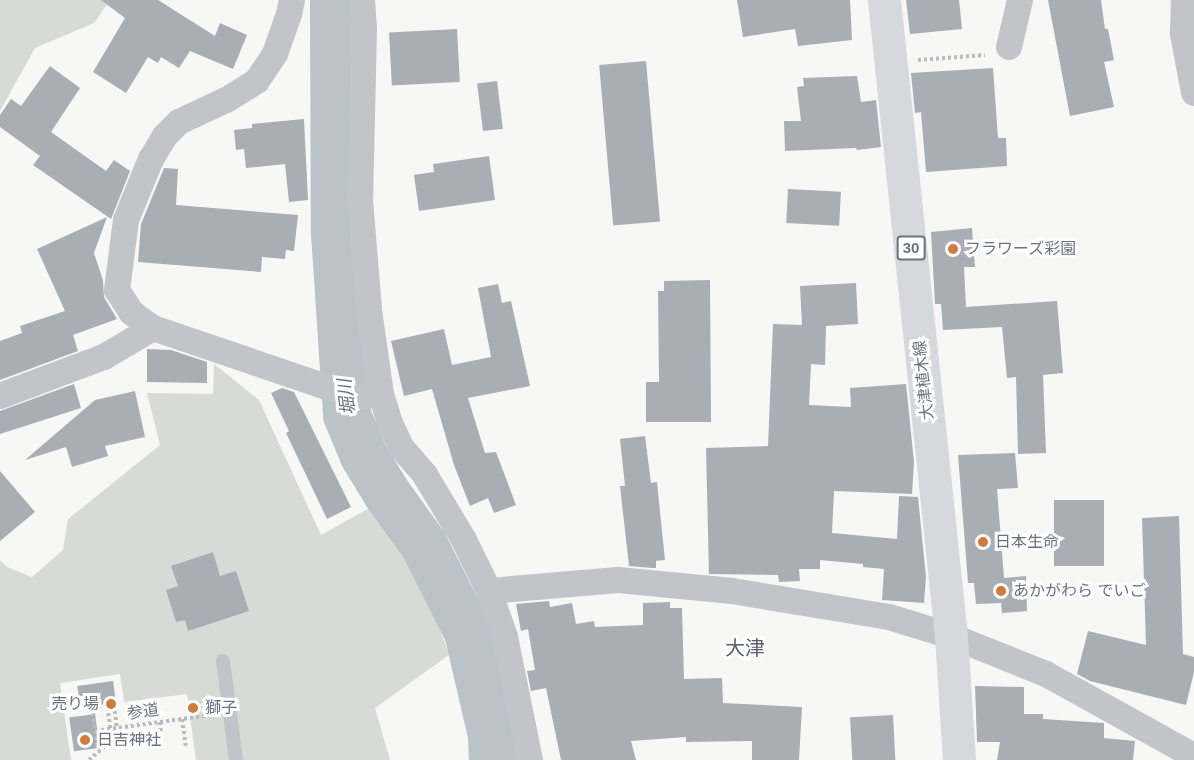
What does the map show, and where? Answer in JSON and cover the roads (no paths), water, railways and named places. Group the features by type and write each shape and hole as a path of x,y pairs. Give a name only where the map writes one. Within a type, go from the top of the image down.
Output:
{"main road":[{"name":"大津植木線","path":"884,0 951,636 959,760"}],"street":[{"path":"292,0 290,14 275,54 257,81 226,100 179,122 165,136 151,159 126,220 117,290 132,313 153,328 356,397 381,394"},
{"path":"363,0 360,200 369,310 381,394 389,421 401,447 425,475 464,540 489,591 505,637 530,760"},
{"path":"1009,47 1020,0"},
{"path":"1184,0 1194,93"},
{"path":"0,396 104,357 153,328"},
{"path":"489,591 618,580 732,591 889,617 951,636 1046,674 1194,756"}],"lane":[{"path":"223,661 236,760"}],"waterway":[{"name":"堀川","path":"334,0 335,233 347,415 364,456 386,492 424,545 468,632 492,735 493,760"}],"place":[{"name":"フラワーズ彩園","path":"953,249"},
{"name":"日本生命","path":"983,542"},
{"name":"あかがわら でいご","path":"1001,591"},
{"name":"売り場","path":"111,704"},
{"name":"獅子","path":"193,708"},
{"name":"日吉神社","path":"85,740"}],"district":[{"name":"大津","path":"745,648"}]}
